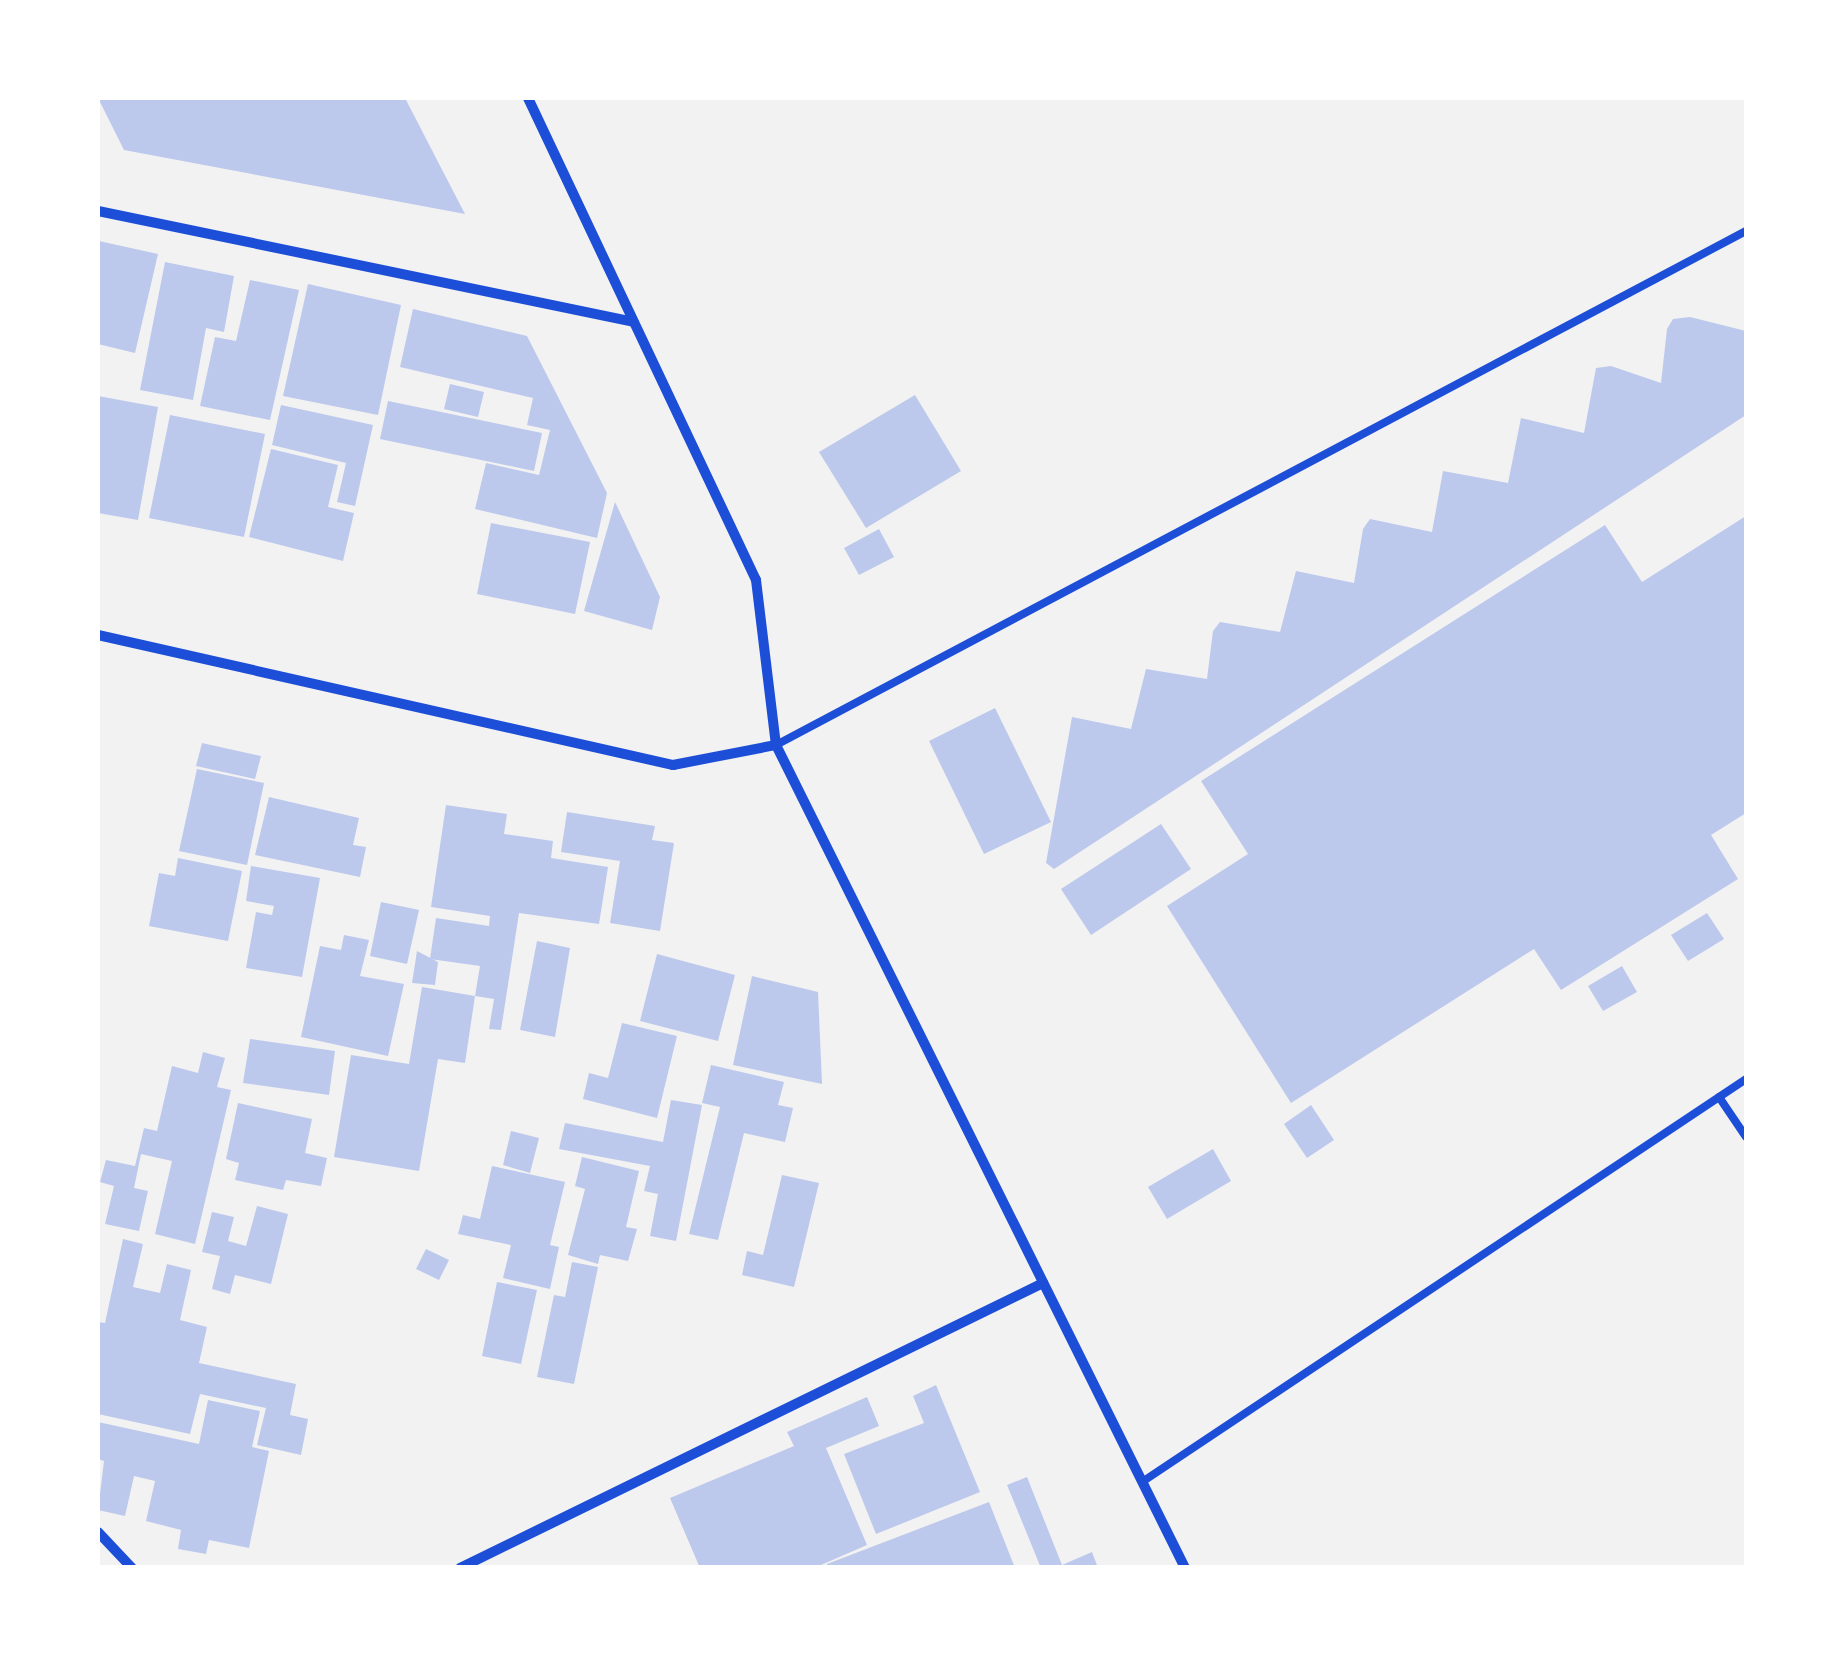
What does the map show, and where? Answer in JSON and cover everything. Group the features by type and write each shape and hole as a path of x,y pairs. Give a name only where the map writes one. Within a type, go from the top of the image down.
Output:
{"street":[{"path":"528,98 756,580 776,745 1185,1568"},
{"path":"98,212 634,322"},
{"path":"98,635 673,765 776,745"},
{"path":"460,1568 1044,1283"},
{"path":"98,1532 132,1568"}],"lane":[{"path":"776,745 1746,232"},
{"path":"1142,1482 1746,1079"},
{"path":"1719,1097 1746,1137"}],"building":[{"path":"98,98 405,98 465,214 124,150"},
{"path":"99,241 158,254 135,353 98,344"},
{"path":"165,262 234,276 224,332 206,328 193,400 140,390"},
{"path":"250,280 299,290 270,420 200,406 215,337 236,341"},
{"path":"308,284 401,305 378,415 283,396"},
{"path":"413,309 527,336 607,493 597,538 475,509 486,463 539,475 550,430 527,425 533,398 400,367"},
{"path":"1690,317 1746,331 1746,415 1054,869 1046,863 1072,717 1131,729 1146,669 1207,679 1213,631 1220,622 1280,632 1296,571 1354,583 1363,529 1370,519 1432,532 1443,471 1508,483 1521,418 1584,433 1596,368 1611,366 1661,383 1667,329 1673,319"},
{"path":"450,384 484,392 478,417 444,409"},
{"path":"915,395 961,471 866,528 819,452"},
{"path":"98,396 158,407 138,520 98,513"},
{"path":"388,401 542,433 534,471 380,439"},
{"path":"281,405 373,425 355,506 337,502 346,463 272,445"},
{"path":"170,415 265,434 244,537 149,518"},
{"path":"271,449 338,465 328,507 354,513 343,561 249,537"},
{"path":"615,502 660,597 652,630 584,611"},
{"path":"1746,516 1746,813 1711,835 1738,879 1561,990 1534,949 1291,1103 1167,906 1248,854 1201,781 1605,525 1642,582"},
{"path":"491,523 590,542 575,614 477,594"},
{"path":"879,529 894,557 859,575 844,548"},
{"path":"995,708 1051,822 984,854 929,741"},
{"path":"202,743 261,756 255,779 196,766"},
{"path":"197,769 264,783 247,865 179,851"},
{"path":"269,797 359,818 353,845 366,847 360,877 255,855"},
{"path":"446,805 507,814 504,834 553,841 551,858 608,867 599,924 519,913 501,1030 489,1029 494,999 475,996 480,966 430,959 436,918 489,926 490,916 431,907"},
{"path":"567,812 655,826 652,840 674,843 660,931 610,923 620,861 561,852"},
{"path":"1161,824 1191,869 1091,935 1061,889"},
{"path":"178,858 242,871 228,941 149,926 159,873 175,876"},
{"path":"251,866 320,878 302,977 246,968 256,912 272,915 274,906 246,901"},
{"path":"381,902 419,910 407,964 370,956"},
{"path":"1707,913 1724,939 1688,961 1671,935"},
{"path":"344,935 369,940 360,976 404,984 388,1056 301,1037 320,946 341,950"},
{"path":"537,941 570,948 555,1037 520,1030"},
{"path":"417,951 438,962 435,985 412,983"},
{"path":"657,954 735,975 718,1041 640,1021"},
{"path":"1622,966 1637,992 1603,1011 1588,986"},
{"path":"752,976 818,992 822,1084 733,1065"},
{"path":"422,987 475,996 465,1063 438,1059 419,1171 334,1157 351,1055 409,1064"},
{"path":"622,1023 677,1036 657,1118 583,1099 589,1073 608,1078"},
{"path":"250,1039 335,1051 329,1095 243,1083"},
{"path":"203,1052 225,1058 217,1087 231,1090 195,1244 155,1234 172,1161 141,1154 134,1188 148,1191 139,1231 105,1224 114,1186 100,1182 106,1160 135,1166 144,1128 157,1131 172,1066 198,1073"},
{"path":"711,1065 784,1082 778,1105 793,1108 785,1142 744,1133 718,1240 689,1234 720,1107 702,1103"},
{"path":"671,1100 702,1105 676,1241 650,1236 658,1194 644,1191 650,1166 559,1149 565,1123 663,1142"},
{"path":"238,1103 312,1119 305,1153 327,1158 321,1186 286,1180 283,1190 235,1180 239,1163 226,1159"},
{"path":"1311,1105 1334,1140 1307,1158 1284,1124"},
{"path":"511,1131 539,1138 530,1173 503,1165"},
{"path":"1213,1149 1231,1181 1167,1219 1148,1187"},
{"path":"582,1157 639,1171 626,1227 637,1229 628,1261 600,1255 598,1264 568,1255 585,1189 575,1186"},
{"path":"492,1166 565,1182 550,1245 559,1247 550,1289 503,1278 511,1245 458,1234 463,1215 480,1219"},
{"path":"782,1175 819,1183 794,1287 742,1275 747,1251 763,1255"},
{"path":"257,1206 288,1214 271,1284 235,1275 230,1294 212,1289 220,1256 202,1252 212,1212 234,1217 228,1241 246,1246"},
{"path":"123,1239 143,1244 133,1287 160,1293 167,1264 191,1270 180,1320 207,1327 199,1363 296,1384 290,1415 308,1419 301,1455 257,1445 266,1408 200,1394 190,1434 98,1414 98,1322 105,1323"},
{"path":"426,1249 449,1260 439,1280 416,1269"},
{"path":"572,1262 598,1267 574,1384 537,1377 554,1295 565,1297"},
{"path":"497,1282 537,1290 521,1364 482,1356"},
{"path":"936,1385 980,1492 876,1534 844,1454 924,1423 913,1396"},
{"path":"867,1397 879,1426 826,1448 867,1545 814,1568 700,1568 670,1498 794,1446 787,1432"},
{"path":"208,1400 260,1411 252,1447 269,1451 249,1548 209,1540 206,1554 178,1549 181,1530 146,1521 155,1481 134,1476 125,1516 98,1510 104,1461 98,1459 98,1422 199,1444"},
{"path":"1027,1477 1062,1565 1092,1552 1098,1568 1041,1568 1007,1485"},
{"path":"989,1502 1015,1568 828,1568 827,1564"}]}
